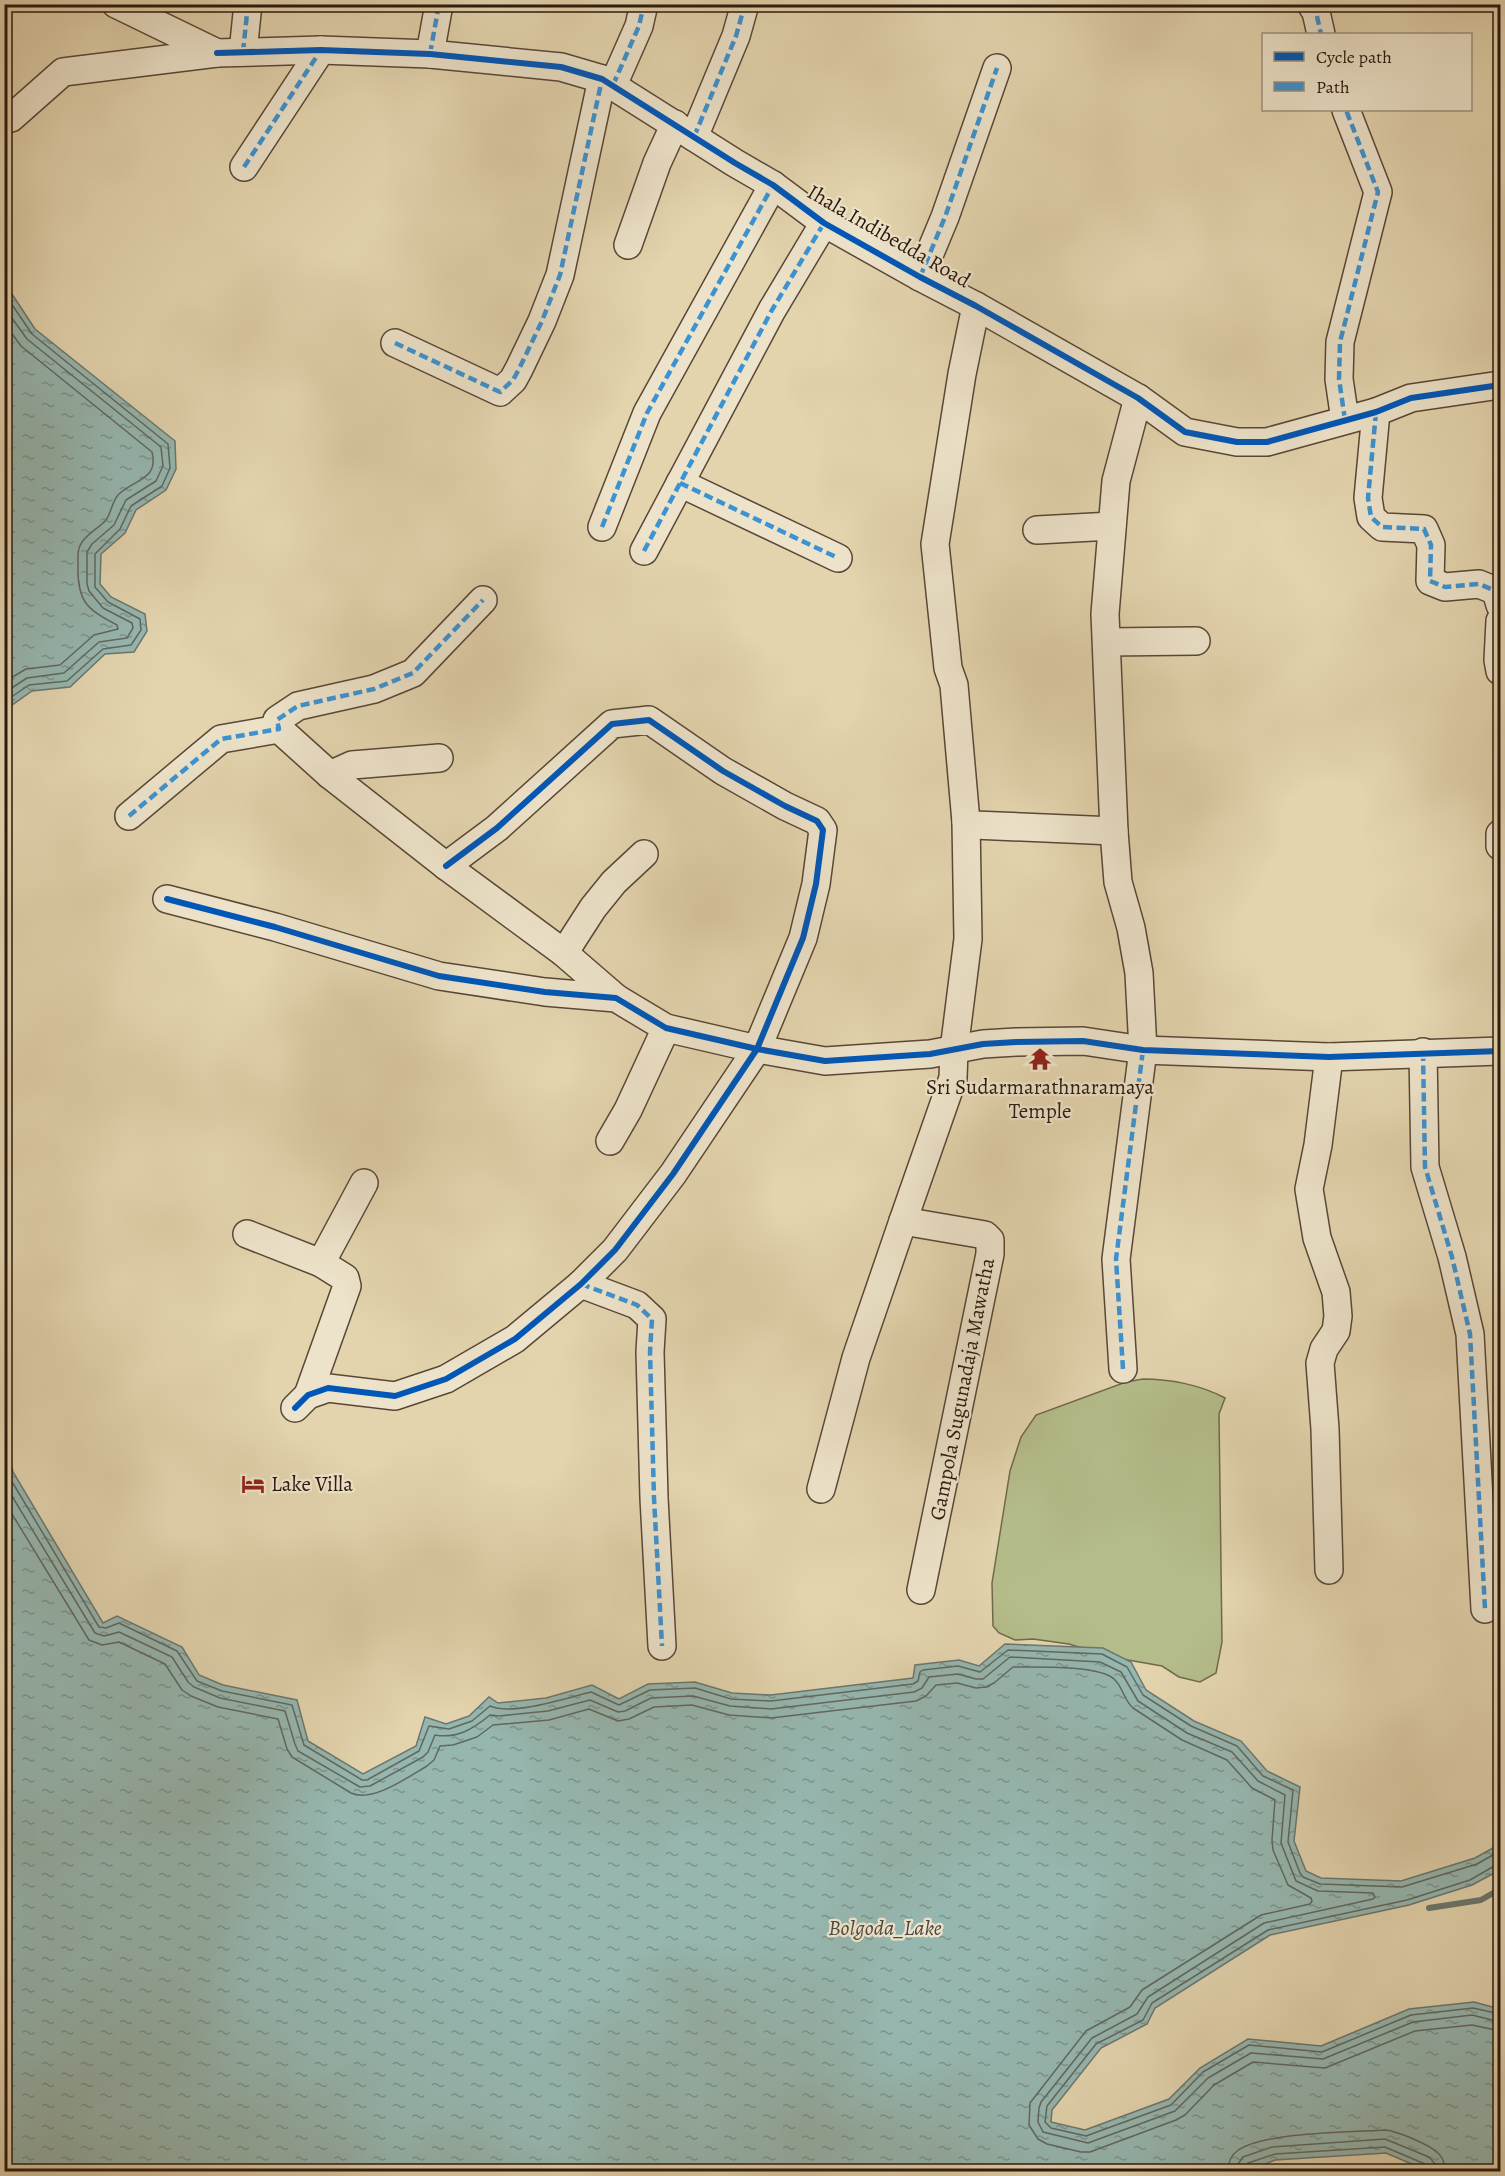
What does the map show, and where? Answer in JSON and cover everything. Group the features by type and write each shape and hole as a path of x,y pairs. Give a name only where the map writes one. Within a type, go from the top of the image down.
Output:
{"street":[{"name":"Ihala Indibedda Road","path":"116,4 230,52"},
{"path":"230,52 248,4"},
{"path":"430,54 439,4"},
{"path":"394,343 500,392 513,380 542,321 560,275 608,82 639,26 644,4"},
{"path":"628,244 657,163 685,130 736,36 745,4"},
{"path":"1311,4 1316,12 1321,33"},
{"name":"Ihala Indibedda Road","path":"11,118 63,72 230,52 321,50 430,54 561,67 608,82 773,185 824,223 1138,398 1185,432 1237,442 1267,442 1376,412 1411,398 1500,385"},
{"path":"244,167 321,50"},
{"path":"920,277 945,217 997,68"},
{"path":"1345,420 1339,379 1340,342 1378,192 1346,111"},
{"path":"602,527 647,412 773,185"},
{"path":"644,551 772,310 824,223"},
{"path":"821,1489 856,1358 907,1204 953,1078 954,1050 968,939 966,822 954,685 948,668 935,544 962,374 976,306"},
{"path":"1123,1368 1116,1259 1143,1050 1139,973 1131,928 1118,882 1105,614 1116,481 1138,398"},
{"path":"1376,412 1368,498 1371,517 1382,527 1424,529 1431,545 1430,581 1445,587 1479,584 1496,591 1500,605"},
{"path":"680,483 838,558"},
{"path":"1037,530 1112,526"},
{"path":"483,600 413,673 374,689 298,706 277,720 279,729 330,775 446,866 564,953 616,998 666,1029 825,1061 930,1054 983,1044 1083,1041 1143,1050 1329,1057 1500,1051"},
{"path":"1500,621 1498,660 1500,671"},
{"path":"1107,642 1196,641"},
{"path":"247,1234 321,1263 345,1278 347,1286 301,1401 328,1388 395,1396 446,1379 515,1338 581,1284 615,1250 673,1174 757,1049 803,938 816,884 823,830 817,821 723,771 649,720 612,724 496,828 446,866"},
{"path":"129,816 221,739 279,729"},
{"path":"330,775 352,765 439,758"},
{"path":"966,822 974,825 1114,831"},
{"path":"1500,834 1500,846"},
{"path":"564,953 593,908 614,882 644,854"},
{"path":"167,899 276,927 439,976 545,992 616,998"},
{"path":"610,1141 628,1110 666,1029"},
{"path":"1423,1052 1425,1167 1452,1257 1470,1334 1485,1609"},
{"path":"1329,1057 1318,1145 1309,1189 1317,1238 1336,1292 1338,1316 1336,1331 1324,1349 1320,1364 1329,1570"},
{"path":"321,1263 364,1183"},
{"name":"Gampola Sugunadaja Mawatha","path":"903,1221 984,1235 990,1240 990,1254 921,1590"},
{"path":"581,1284 637,1305 652,1319 650,1352 653,1464 662,1646"}],"green space":[{"path":"1143,1379 1185,1384 1225,1398 1219,1414 1222,1642 1216,1673 1200,1682 1179,1677 1162,1666 1111,1657 1069,1644 1033,1639 1015,1640 999,1633 993,1626 992,1583 1010,1471 1021,1437 1036,1415 1126,1382"}],"water":[{"path":"4,282 35,329 175,441 176,469 166,490 136,510 125,533 101,554 100,584 111,597 145,614 147,631 134,652 105,654 70,687 32,691 5,710"},
{"name":"Bolgoda_Lake","path":"5,1440 13,1472 103,1623 117,1616 182,1647 199,1675 223,1685 297,1700 308,1741 363,1774 416,1746 425,1717 446,1724 469,1716 489,1697 498,1703 546,1698 592,1685 619,1699 648,1684 695,1682 732,1693 771,1695 913,1678 915,1665 959,1660 979,1666 1005,1644 1103,1648 1131,1662 1146,1690 1194,1721 1241,1741 1267,1771 1300,1787 1294,1841 1306,1871 1321,1878 1401,1881 1475,1858 1500,1844 1500,1870 1472,1885 1409,1905 1270,1935 1155,2008 1147,2024 1101,2048 1052,2110 1051,2122 1085,2130 1169,2099 1200,2068 1248,2039 1321,2046 1409,2009 1474,2002 1500,2009 1500,2171 1452,2169 1428,2171 1386,2153 1275,2160 1246,2172 5,2171"}],"waterway":[{"path":"1429,1908 1481,1900 1500,1889"}],"marked path":[{"path":"243,52 248,4"},
{"path":"430,54 439,4"},
{"path":"613,85 639,26 644,4"},
{"path":"694,137 736,36 745,4"},
{"path":"1311,4 1316,12 1321,33"},
{"path":"244,167 321,50"},
{"path":"920,277 945,217 997,68"},
{"path":"395,343 500,392 513,380 542,321 560,275 602,79"},
{"path":"1345,420 1339,379 1340,342 1378,192 1346,111"},
{"path":"602,527 647,413 773,185"},
{"path":"644,551 772,310 824,223"},
{"path":"1376,412 1368,498 1371,517 1382,527 1424,529 1431,545 1430,581 1445,587 1479,584 1496,591 1500,605"},
{"path":"680,483 838,558"},
{"path":"129,816 221,739 279,729 277,720 298,706 374,689 413,673 483,600"},
{"path":"1500,621 1498,660 1500,671"},
{"path":"1500,834 1500,846"},
{"path":"1123,1369 1116,1259 1143,1050"},
{"path":"1423,1052 1425,1167 1452,1257 1470,1334 1485,1609"},
{"path":"581,1284 637,1305 652,1319 650,1352 654,1498 662,1646"}],"cycle path":[{"path":"217,53 321,50 430,54 561,67 602,79 773,185 824,223 1138,398 1185,432 1237,442 1267,442 1376,412 1411,398 1500,385"},
{"path":"295,1408 308,1395 328,1388 395,1396 446,1379 515,1339 581,1284 615,1250 673,1174 757,1049 803,938 816,884 823,830 817,821 723,771 649,720 612,724 497,828 446,866"},
{"path":"167,899 275,927 439,976 545,992 616,998 666,1028 757,1049 825,1061 930,1054 983,1044 1083,1041 1143,1050 1329,1057 1500,1051"}],"place":[{"name":"Sri Sudarmarathnaramaya Temple","path":"1040,1059"},
{"name":"Lake Villa","path":"253,1484"}]}
